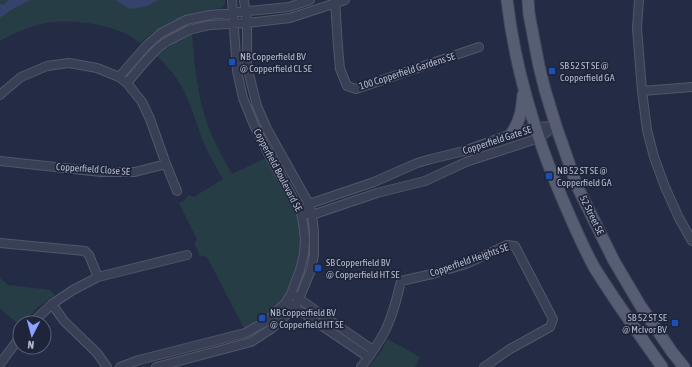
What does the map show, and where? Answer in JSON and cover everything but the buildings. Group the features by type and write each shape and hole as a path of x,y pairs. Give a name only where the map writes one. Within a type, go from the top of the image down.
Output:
{"main road":[{"name":"52 Street SE","path":"507,0 515,52 524,88 537,132 573,225 594,266 662,367"},
{"name":"52 Street SE","path":"528,0 529,14 544,90 577,186 614,261 640,305 684,367"},
{"path":"511,134 519,121 522,112 524,88"},
{"path":"648,347 655,367"}],"street":[{"name":"Copperfield Boulevard SE","path":"120,367 139,360 245,333 267,321 286,302 291,294 300,270 304,254 305,239 301,213 255,129 243,98 237,72 232,0"},
{"name":"Copperfield Boulevard SE","path":"156,367 251,342 271,329 294,307 299,299 311,270 314,256 314,231 312,215 309,204 264,124 257,106 247,66 247,23 244,0"},
{"path":"119,77 147,45 161,32 186,20 210,15 289,7 310,0"},
{"path":"127,83 158,48 166,42 190,30 210,24 247,23 290,18 335,2 345,0"},
{"path":"639,0 637,28 647,130 654,157 665,187 679,218 692,240"},
{"name":"100 Copperfield Gardens SE","path":"335,2 340,69 347,86 356,89 479,47"},
{"path":"0,95 21,77 47,66 69,63 97,68 119,77 127,83 142,102 150,118 177,191"},
{"path":"642,91 692,87"},
{"path":"255,129 264,124"},
{"name":"Copperfield Gate SE","path":"301,213 312,215 377,193 425,181 537,132 556,126"},
{"name":"Copperfield Gate SE","path":"301,213 309,204 374,182 417,163 464,151 511,134 537,132"},
{"name":"Copperfield Close SE","path":"0,162 101,172 135,172 166,164"},
{"path":"0,243 85,251 89,255 98,277"},
{"name":"Copperfield Heights SE","path":"361,367 385,330 394,308 401,281 466,264 508,245 515,246 553,319 550,327 510,349 484,367"},
{"path":"40,315 52,304 73,290 98,277 186,255"},
{"path":"291,294 373,350"},
{"path":"286,302 368,357"},
{"path":"52,304 64,321 97,353 107,367"},
{"path":"332,332 338,325"},
{"path":"0,364 12,348"}],"shaded area":[{"path":"0,0 225,0 224,5 221,8 199,12 178,19 158,29 140,43 129,35 104,26 64,21 34,26 0,41"},
{"path":"192,34 196,73 203,111 212,136 224,160 232,174 266,158 293,206 301,234 301,251 298,267 292,282 272,309 244,328 207,257 199,255 197,248 194,245 197,239 179,203 184,201 188,195 194,197 223,179 205,146 182,86 173,73 157,56 183,38"},
{"path":"0,278 8,285 50,290 55,295 38,307 30,315 12,315 12,319 0,308"},
{"path":"387,339 420,357 415,367 369,367 382,350"}],"water":[{"path":"9,0 30,0 11,10 0,18 0,4 3,5"},
{"path":"115,0 158,0 147,6 130,9"}],"place":[{"name":"NB Copperfield BV @ Copperfield CL SE","path":"232,62"},
{"name":"SB 52 ST SE @ Copperfield GA","path":"552,71"},
{"name":"NB 52 ST SE @ Copperfield GA","path":"549,176"},
{"name":"SB Copperfield BV @ Copperfield HT SE","path":"318,268"},
{"name":"NB Copperfield BV @ Copperfield HT SE","path":"262,318"},
{"name":"SB 52 ST SE @ McIvor BV","path":"675,323"}]}
